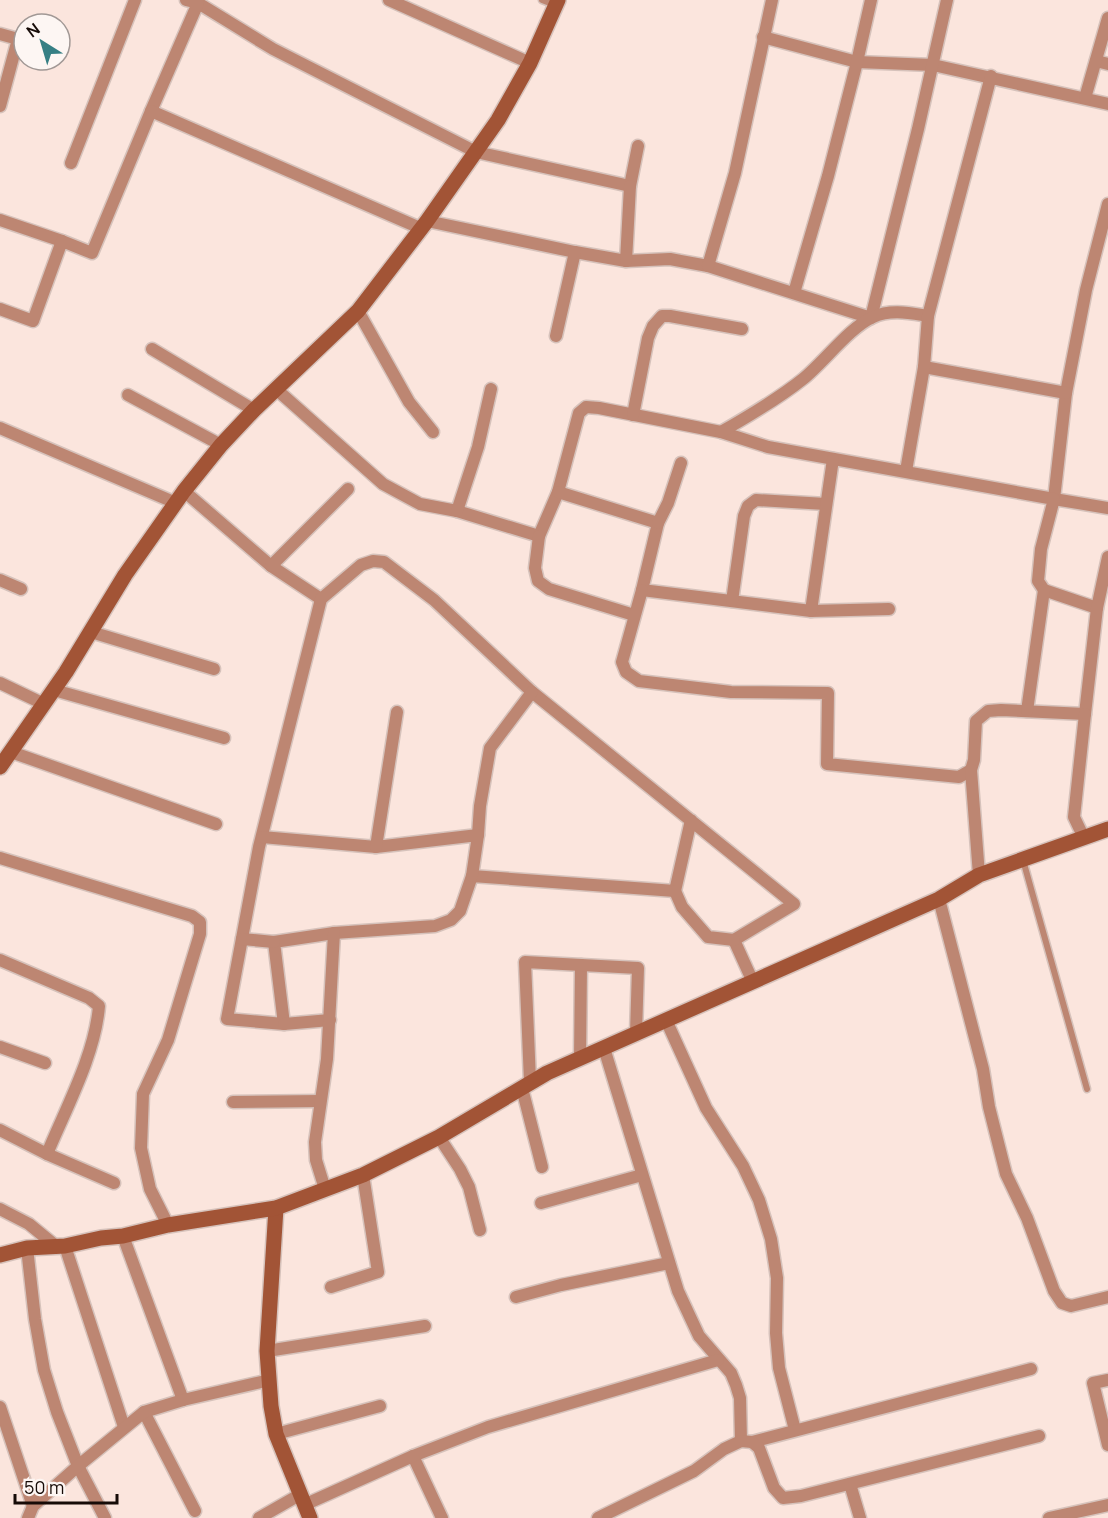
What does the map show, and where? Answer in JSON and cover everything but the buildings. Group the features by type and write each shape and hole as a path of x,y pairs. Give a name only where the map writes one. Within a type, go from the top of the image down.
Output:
{"street":[{"path":"71,163 135,0"},
{"path":"389,0 530,63"},
{"path":"708,266 735,173 772,0"},
{"path":"794,293 857,62 870,0"},
{"path":"871,318 947,0"},
{"path":"0,220 92,253 151,111 192,2 273,49 476,152 630,186"},
{"path":"0,767 54,690 125,575 180,497 221,445 254,410 358,311 476,152 498,120 530,63 552,2"},
{"path":"1085,98 1102,62 1108,18"},
{"path":"0,34 18,39 3,83 0,106"},
{"path":"763,37 857,62 933,65 991,76 1108,104"},
{"path":"906,471 924,367 928,316 991,76"},
{"path":"151,111 423,225 626,261 670,259 708,266 871,318"},
{"path":"626,261 630,186 638,146"},
{"path":"1097,608 1044,590 1038,581 1041,549 1054,499 1066,393 1086,290 1108,204"},
{"path":"1,313 33,321 62,241"},
{"path":"556,336 575,252"},
{"path":"358,311 409,402 433,432"},
{"path":"721,432 803,379 853,331 871,318 886,313 902,312 928,316"},
{"path":"633,415 648,338 653,326 662,316 742,329"},
{"path":"152,349 254,410"},
{"path":"924,367 1066,393"},
{"path":"276,389 383,484 420,504 458,511 539,536"},
{"path":"458,511 478,447 491,389"},
{"path":"128,395 221,445"},
{"path":"634,615 549,589 538,581 535,568 539,536 558,492 579,413 586,407 721,432 768,447 1108,508"},
{"path":"0,428 180,497 271,566 321,599"},
{"path":"811,611 833,459"},
{"path":"681,463 668,503 658,523 622,662 626,672 639,681 730,692 828,693 827,764 959,777 970,770"},
{"path":"271,566 348,489"},
{"path":"558,492 658,523"},
{"path":"732,601 744,516 748,506 756,501 826,504"},
{"path":"1084,838 1074,817 1097,608 1108,557"},
{"path":"330,1020 284,1024 227,1019 262,837 321,599 361,565 373,561 384,562 434,600 532,692 691,820 794,904 734,940 708,937 682,906 675,891 691,820"},
{"path":"0,580 21,589"},
{"path":"642,590 811,611 890,609"},
{"path":"1027,711 1044,590"},
{"path":"91,632 214,669"},
{"path":"0,683 44,704"},
{"path":"54,690 224,738"},
{"path":"242,939 274,942 334,933 435,926 451,920 460,911 472,876 480,806 490,748 532,692"},
{"path":"980,875 970,770 974,759 976,721 987,711 1084,714"},
{"path":"376,847 397,712"},
{"path":"11,752 216,824"},
{"path":"0,1255 27,1248 61,1247 168,1225 276,1208 325,1190 363,1175 439,1137 526,1084 580,1059 939,899 980,875 1108,829"},
{"path":"262,837 376,847 478,835"},
{"path":"0,858 192,916 200,922 200,934 168,1041 143,1094 141,1148 150,1189 168,1225"},
{"path":"472,876 675,891"},
{"path":"939,899 983,1069 989,1107 1006,1174 1027,1218 1053,1291 1062,1303 1071,1306 1108,1297"},
{"path":"325,1190 316,1160 315,1142 327,1059 334,933"},
{"path":"734,940 753,982"},
{"path":"274,942 284,1024"},
{"path":"0,960 89,998 99,1006 98,1023 85,1062 47,1154"},
{"path":"542,1167 526,1084 525,962 638,968 636,1034"},
{"path":"580,1059 581,965"},
{"path":"666,1020 706,1108 743,1166 759,1200 771,1239 777,1278 779,1368 795,1430"},
{"path":"0,1047 45,1063"},
{"path":"604,1048 678,1291 699,1336 731,1373 740,1398 746,1441"},
{"path":"233,1102 320,1101"},
{"path":"0,1130 47,1154 114,1183"},
{"path":"439,1137 469,1187 480,1230"},
{"path":"331,1287 378,1272 363,1175"},
{"path":"542,1203 642,1175"},
{"path":"276,1208 267,1351 271,1406 276,1434 305,1506"},
{"path":"0,1209 29,1224 61,1247 124,1427"},
{"path":"123,1236 183,1400"},
{"path":"27,1248 35,1319 45,1370 57,1412 78,1466 105,1518"},
{"path":"516,1297 561,1285 669,1263"},
{"path":"267,1351 425,1326"},
{"path":"259,1518 305,1506 413,1455 489,1426 718,1360"},
{"path":"598,1518 694,1471 724,1449 746,1441 1031,1369"},
{"path":"0,1407 30,1514 78,1466 144,1412 183,1400 270,1380"},
{"path":"1108,1380 1093,1383 1108,1445"},
{"path":"276,1434 380,1406"},
{"path":"144,1412 195,1511"},
{"path":"746,1441 759,1448 774,1488 783,1498 801,1496 1039,1436"},
{"path":"413,1455 442,1518"},
{"path":"850,1484 860,1518"},
{"path":"1049,1518 1108,1505"}],"lane":[{"path":"1023,860 1088,1089"}]}
